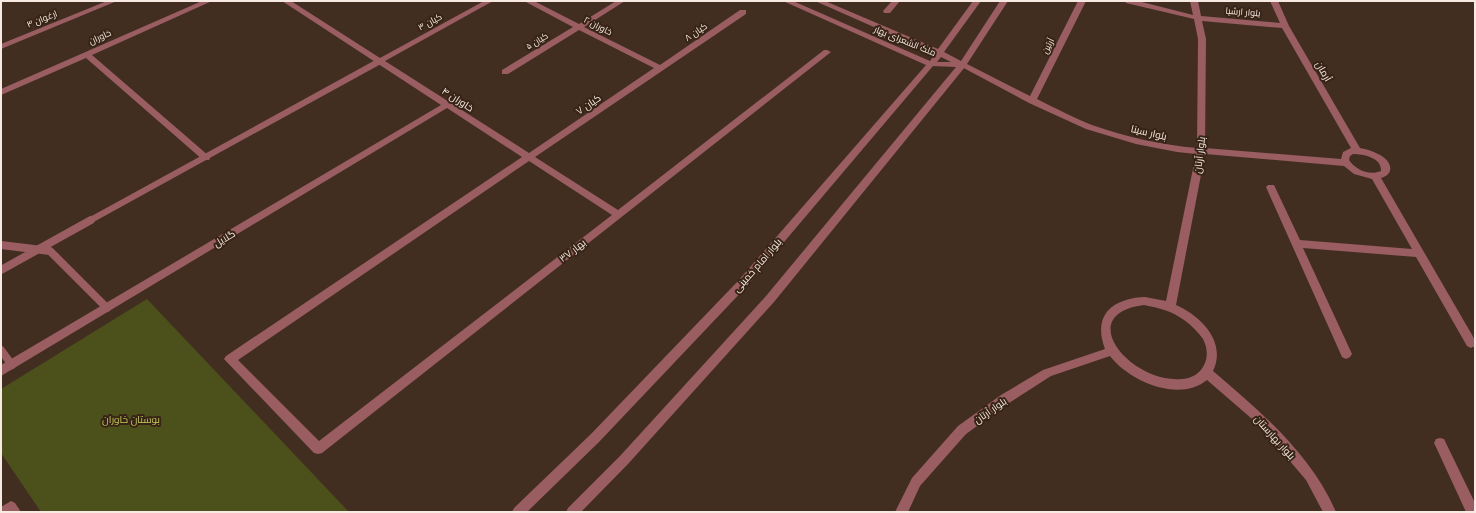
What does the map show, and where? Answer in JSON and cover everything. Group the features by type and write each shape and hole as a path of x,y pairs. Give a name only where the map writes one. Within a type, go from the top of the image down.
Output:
{"street":[{"name":"ارغوان ۳","path":"1,47 113,1"},
{"name":"خاوران","path":"1,92 208,1"},
{"name":"خاوران ۴","path":"286,1 618,214"},
{"name":"کیان ۳","path":"380,61 489,1"},
{"name":"خاوران ۲","path":"528,1 660,68"},
{"name":"کیان ۵","path":"505,72 621,1"},
{"name":"ملک الشعرای بهار","path":"787,1 931,64 962,65"},
{"name":"ملک الشعرای بهار","path":"819,1 940,53 962,65"},
{"path":"888,11 896,1"},
{"name":"بلوار امام خمینی","path":"518,512 596,438 742,284 931,64 977,1"},
{"path":"572,512 624,460 770,299 962,65 1004,1"},
{"name":"آرتین","path":"1032,100 1082,1"},
{"name":"بلوار ارشیا","path":"1129,1 1198,18 1285,26"},
{"name":"بلوار آرتان","path":"1170,307 1201,151 1202,39 1194,1"},
{"name":"آرمان","path":"1274,1 1285,26 1357,151"},
{"name":"کیان ۸","path":"660,68 743,12"},
{"name":"بهار ۳۷","path":"318,449 827,52"},
{"path":"86,54 206,158"},
{"name":"بلوار سینا","path":"962,65 1089,127 1130,139 1177,149 1347,163"},
{"name":"کیان ۷","path":"318,449 230,359 660,68"},
{"name":"گلایل","path":"1,372 447,105"},
{"path":"1357,151 1373,155 1385,164 1386,173 1374,176 1358,172 1347,163 1345,157 1346,154 1357,151"},
{"path":"1374,176 1471,343"},
{"path":"1271,187 1298,244 1346,354"},
{"path":"1298,244 1419,253"},
{"path":"1144,301 1170,307 1194,322 1204,332 1210,343 1212,354 1211,364 1207,373 1199,380 1188,384 1174,385 1160,383 1132,371 1121,362 1112,351 1107,340 1105,330 1108,320 1112,312 1121,306 1131,302 1144,301"},
{"name":"بلوار آرتان","path":"901,512 916,482 962,430 1005,399 1048,373 1112,351"},
{"name":"بلوار بهارستان","path":"1207,373 1263,421 1310,476 1330,512"},
{"path":"1440,443 1473,512"}],"lane":[{"path":"1,270 380,61"},
{"path":"1,244 16,248 33,248 50,251 107,308"},
{"path":"1,350 12,365"}],"green space":[{"name":"بوستان خاوران","path":"147,299 349,512 41,512 1,453 1,389"}]}
